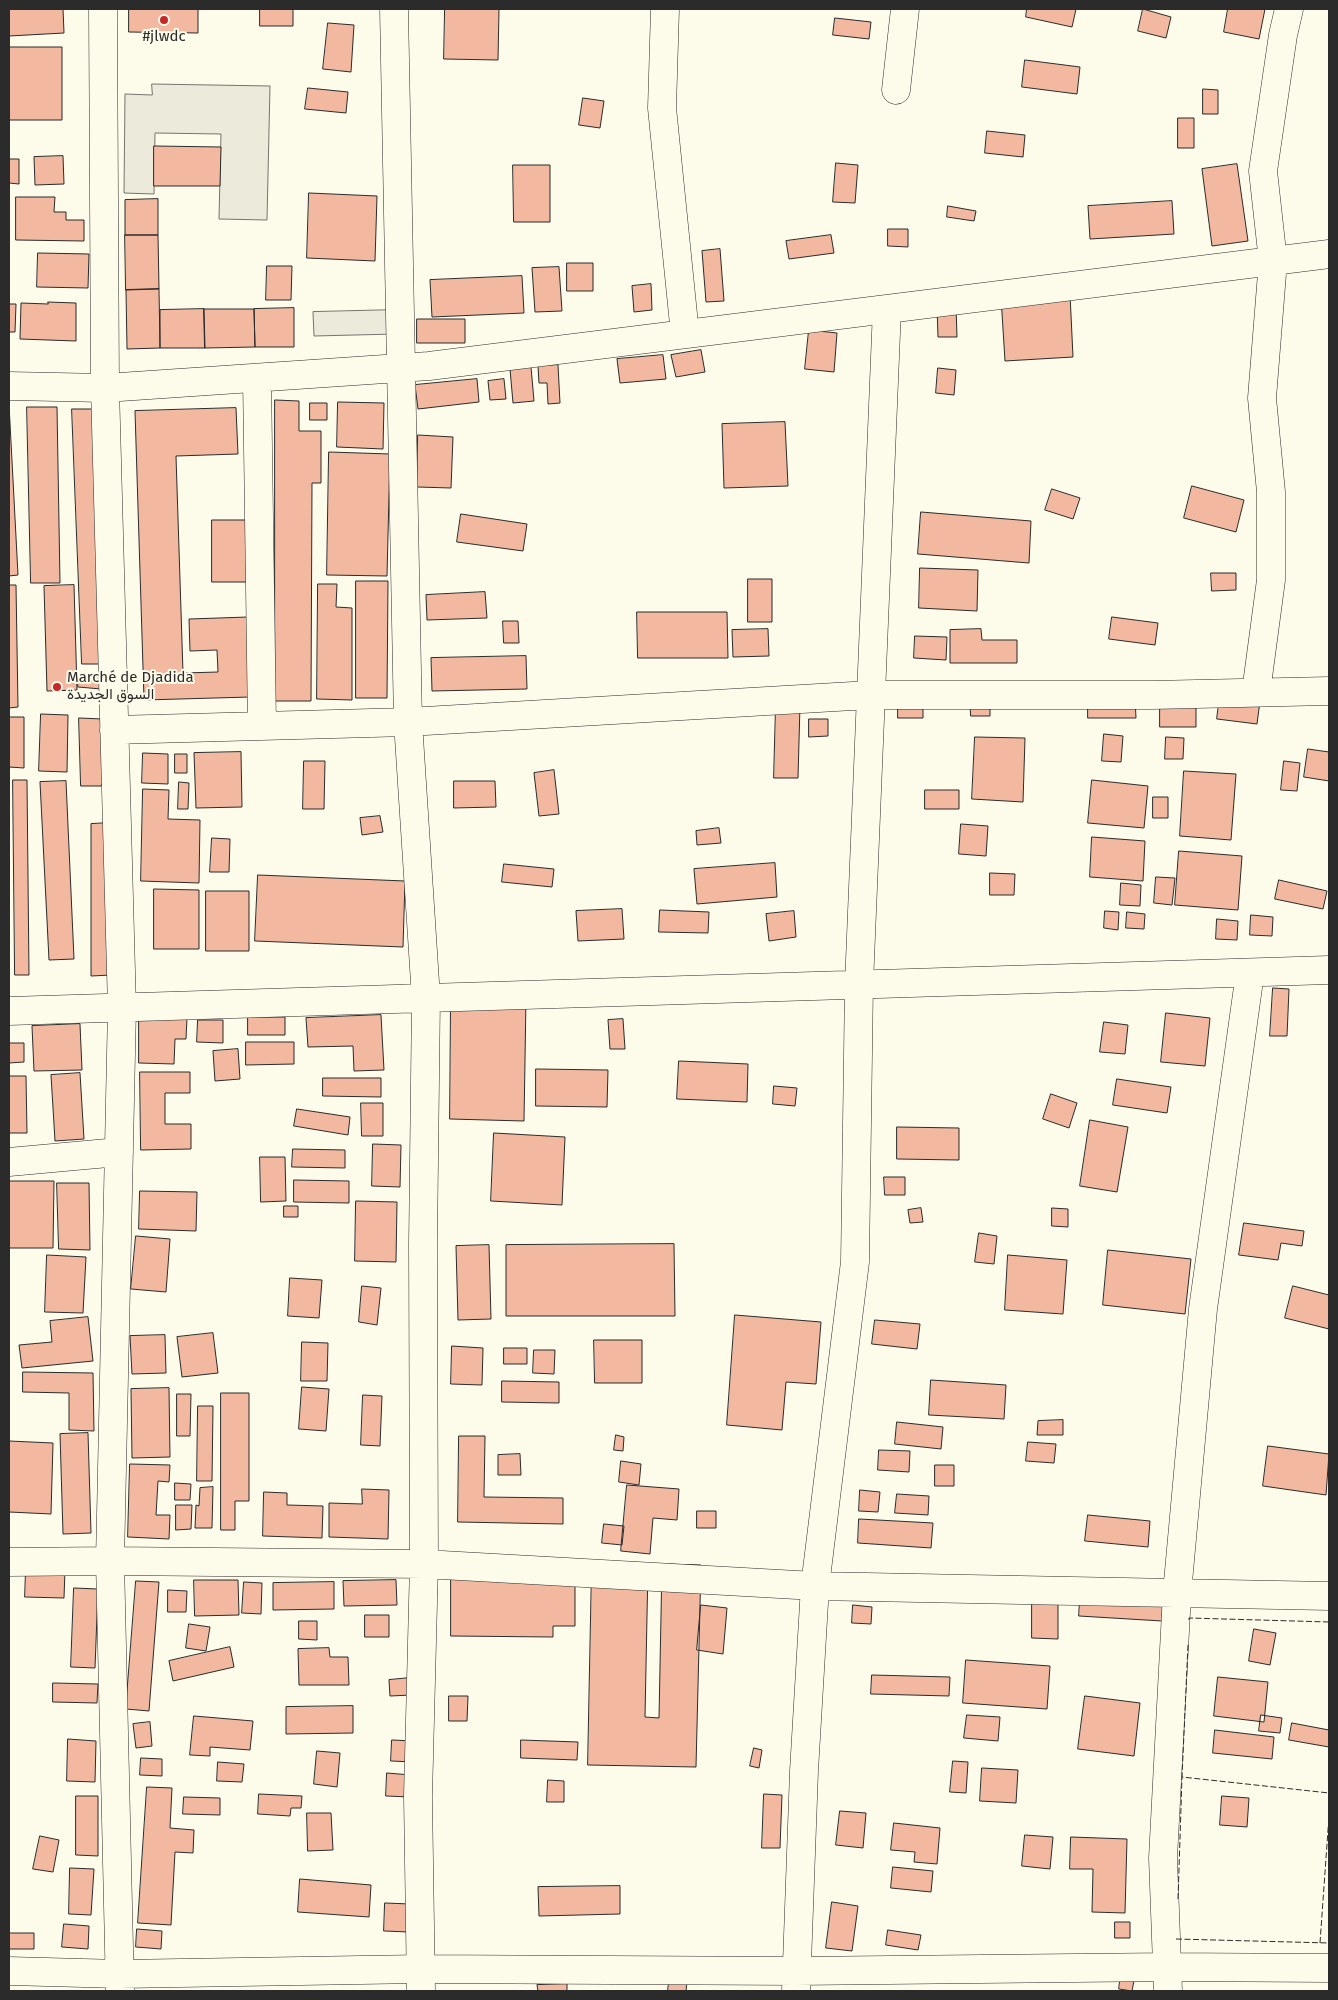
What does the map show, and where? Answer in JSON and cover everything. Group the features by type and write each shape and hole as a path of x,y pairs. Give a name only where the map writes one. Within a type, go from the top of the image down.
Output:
{"street":[{"path":"103,9 105,388 122,1008 110,1561 120,1982"},
{"path":"394,9 408,722 426,998 424,1564 418,1797 421,1980"},
{"path":"665,9 662,108 685,334"},
{"path":"896,90 905,9"},
{"path":"1256,692 1271,580 1271,492 1262,398 1273,261 1263,171 1283,35 1289,9"},
{"path":"9,386 105,388 439,365 1329,254"},
{"path":"796,1981 804,1771 815,1586 855,1262 859,984 887,309"},
{"path":"257,378 262,726"},
{"path":"114,730 408,722 870,695 1152,695 1329,691"},
{"path":"9,1011 1329,970"},
{"path":"1168,1979 1162,1858 1177,1593 1203,1309 1250,972"},
{"path":"9,1162 120,1152"},
{"path":"9,1562 424,1564 815,1586 1329,1596"},
{"path":"9,1971 120,1982 421,1980 796,1981 1168,1979 1329,1968"}],"shaded area":[{"path":"152,84 270,86 267,220 219,219 221,134 155,133 154,194 124,193 125,94 152,95"},
{"path":"395,310 396,334 314,336 313,312"}],"building":[{"path":"9,9 63,9 64,33 9,36"},
{"name":"#jlwdc","path":"129,9 198,9 198,33 129,32"},
{"path":"260,9 293,9 293,26 260,26"},
{"path":"445,9 499,9 498,60 444,59"},
{"path":"1027,9 1076,9 1072,27 1026,17"},
{"path":"1143,9 1171,17 1166,38 1138,31"},
{"path":"1228,9 1265,9 1259,39 1224,32"},
{"path":"835,18 871,22 869,39 833,35"},
{"path":"328,23 354,25 351,72 323,69"},
{"path":"9,47 62,47 62,120 9,120"},
{"path":"1025,60 1080,67 1077,94 1022,87"},
{"path":"308,88 348,92 346,113 305,109"},
{"path":"1203,89 1218,90 1218,114 1203,114"},
{"path":"583,98 604,101 600,128 579,125"},
{"path":"1178,118 1194,118 1194,148 1178,148"},
{"path":"987,131 1025,135 1023,157 985,153"},
{"path":"154,146 221,147 220,186 154,186"},
{"path":"63,156 64,184 35,185 34,157"},
{"path":"9,159 19,159 19,184 9,183"},
{"path":"836,163 858,165 855,203 833,202"},
{"path":"1237,164 1248,241 1212,246 1202,169"},
{"path":"513,165 550,165 550,222 514,222"},
{"path":"309,193 377,196 375,261 307,258"},
{"path":"16,197 55,197 54,212 66,212 66,220 84,220 84,241 16,240"},
{"path":"158,199 158,235 125,235 125,200"},
{"path":"1172,201 1174,234 1090,239 1088,206"},
{"path":"948,206 976,211 974,221 947,217"},
{"path":"888,229 908,229 908,247 888,246"},
{"path":"125,235 158,235 159,289 126,290"},
{"path":"831,235 834,253 789,259 786,241"},
{"path":"720,249 724,301 706,302 702,251"},
{"path":"38,253 89,254 88,288 37,287"},
{"path":"567,263 593,263 593,291 567,291"},
{"path":"267,266 292,266 291,300 266,300"},
{"path":"559,267 562,311 535,312 532,268"},
{"path":"522,276 524,313 432,317 430,280"},
{"path":"651,284 652,310 634,312 632,286"},
{"path":"159,289 160,348 127,349 126,290"},
{"path":"1070,294 1073,357 1005,361 1001,297"},
{"path":"48,302 76,303 76,341 20,339 21,303 48,304"},
{"path":"9,304 16,304 15,332 9,332"},
{"path":"956,305 957,337 938,337 937,307"},
{"path":"294,308 294,347 255,347 254,309"},
{"path":"204,309 254,309 255,347 205,348"},
{"path":"204,309 205,348 160,348 160,310"},
{"path":"417,319 465,319 465,343 417,343"},
{"path":"809,330 837,333 834,372 805,369"},
{"path":"701,350 705,372 676,377 671,355"},
{"path":"663,355 666,379 620,383 617,359"},
{"path":"558,365 560,403 548,404 547,383 539,383 538,366"},
{"path":"531,367 534,401 513,403 510,369"},
{"path":"938,368 956,370 954,395 936,393"},
{"path":"477,379 479,402 418,409 415,385"},
{"path":"504,379 506,399 490,400 488,381"},
{"path":"275,400 299,401 299,431 321,431 321,483 312,483 311,701 275,701"},
{"path":"338,402 384,403 383,449 337,447"},
{"path":"310,403 327,403 327,420 310,420"},
{"path":"9,404 18,575 9,576"},
{"path":"27,407 57,407 60,583 31,583"},
{"path":"236,408 238,454 176,456 183,673 218,672 217,650 190,651 189,619 248,617 250,697 144,700 135,411"},
{"path":"72,409 94,409 103,664 82,664"},
{"path":"785,422 788,486 724,488 722,424"},
{"path":"418,435 453,437 451,488 417,487"},
{"path":"329,452 390,454 387,576 327,575"},
{"path":"1192,486 1244,500 1236,532 1184,518"},
{"path":"1052,489 1080,498 1073,519 1045,510"},
{"path":"921,512 1031,521 1029,563 918,554"},
{"path":"461,514 527,524 523,551 457,542"},
{"path":"212,520 250,520 251,582 212,582"},
{"path":"920,568 978,570 977,611 919,608"},
{"path":"1211,573 1236,573 1236,590 1212,591"},
{"path":"748,579 772,579 772,622 748,622"},
{"path":"356,581 388,581 387,698 356,698"},
{"path":"318,584 337,584 336,607 352,608 352,700 317,699"},
{"path":"9,585 16,585 18,707 9,708"},
{"path":"74,585 77,690 47,691 44,586"},
{"path":"485,592 487,618 427,620 426,595"},
{"path":"637,612 727,612 728,658 638,658"},
{"path":"1112,617 1158,623 1155,645 1109,639"},
{"path":"503,621 518,621 519,643 504,643"},
{"path":"768,629 769,656 733,657 732,630"},
{"path":"981,629 982,640 1017,640 1017,663 950,663 950,630"},
{"path":"915,636 947,637 946,660 914,658"},
{"path":"526,656 527,689 432,691 431,658"},
{"path":"79,675 102,676 101,689 78,687"},
{"path":"1220,695 1260,701 1257,724 1217,719"},
{"path":"898,696 923,696 923,718 898,718"},
{"path":"970,696 990,696 990,716 971,716"},
{"path":"1088,698 1135,698 1136,718 1088,718"},
{"path":"1160,698 1196,698 1196,727 1160,727"},
{"path":"776,704 800,705 798,778 774,778"},
{"path":"41,714 68,715 67,772 39,771"},
{"path":"9,717 24,717 24,768 9,767"},
{"path":"79,718 103,719 105,778 101,786 81,786"},
{"path":"809,719 828,719 828,736 809,737"},
{"path":"1104,734 1123,736 1121,762 1102,761"},
{"path":"975,737 1025,738 1023,802 972,799"},
{"path":"1166,737 1184,738 1183,759 1165,759"},
{"path":"1308,749 1329,752 1329,781 1304,777"},
{"path":"241,752 242,807 196,808 194,753"},
{"path":"143,753 168,754 168,784 142,783"},
{"path":"175,754 187,754 187,773 175,773"},
{"path":"304,761 325,761 324,809 303,809"},
{"path":"1284,761 1300,763 1297,791 1281,790"},
{"path":"554,770 559,814 539,816 534,773"},
{"path":"1184,771 1236,774 1231,840 1180,836"},
{"path":"13,780 27,780 29,975 15,975"},
{"path":"1092,780 1148,786 1144,828 1088,823"},
{"path":"66,781 74,959 49,960 40,782"},
{"path":"454,781 495,781 496,807 454,808"},
{"path":"179,782 189,783 188,809 178,809"},
{"path":"143,789 169,790 168,819 200,820 199,883 141,881"},
{"path":"925,790 959,790 959,809 925,809"},
{"path":"1153,797 1168,797 1168,818 1153,818"},
{"path":"380,816 383,832 362,835 360,818"},
{"path":"109,823 112,975 91,976 91,824"},
{"path":"961,824 988,826 986,856 959,854"},
{"path":"719,828 721,843 697,845 696,831"},
{"path":"1092,837 1145,841 1143,881 1090,877"},
{"path":"212,838 230,839 229,872 210,872"},
{"path":"1179,851 1242,856 1238,910 1175,905"},
{"path":"775,863 777,897 697,904 694,869"},
{"path":"504,864 554,869 552,887 502,882"},
{"path":"990,873 1015,874 1014,895 990,895"},
{"path":"258,875 405,881 403,947 255,941"},
{"path":"1156,877 1175,878 1172,905 1154,903"},
{"path":"1279,880 1327,891 1323,909 1275,899"},
{"path":"1121,883 1141,885 1140,906 1120,905"},
{"path":"154,889 199,890 199,949 154,949"},
{"path":"206,891 249,891 249,951 206,951"},
{"path":"622,909 624,939 578,941 576,911"},
{"path":"660,910 709,912 708,933 659,932"},
{"path":"794,911 796,937 769,941 766,914"},
{"path":"1105,911 1119,912 1118,930 1104,928"},
{"path":"1127,912 1145,914 1144,929 1126,928"},
{"path":"1251,915 1273,917 1272,936 1250,935"},
{"path":"1217,919 1238,921 1237,940 1216,939"},
{"path":"1273,988 1289,989 1287,1036 1270,1036"},
{"path":"451,996 526,998 524,1121 450,1119"},
{"path":"1166,1013 1210,1018 1205,1066 1161,1062"},
{"path":"381,1015 384,1070 354,1071 353,1046 308,1047 306,1018"},
{"path":"139,1017 187,1018 186,1039 175,1039 174,1064 139,1063"},
{"path":"248,1017 285,1017 285,1035 248,1035"},
{"path":"623,1019 625,1049 610,1049 608,1020"},
{"path":"198,1020 223,1020 223,1043 197,1042"},
{"path":"1104,1022 1128,1025 1125,1054 1100,1052"},
{"path":"80,1024 82,1070 34,1071 32,1026"},
{"path":"246,1042 294,1042 294,1064 246,1065"},
{"path":"9,1043 24,1043 24,1062 9,1063"},
{"path":"238,1049 240,1079 215,1081 213,1051"},
{"path":"679,1061 748,1064 747,1102 677,1099"},
{"path":"536,1069 608,1070 607,1107 536,1106"},
{"path":"140,1072 190,1072 190,1093 165,1093 165,1124 191,1124 191,1149 141,1150"},
{"path":"80,1073 84,1139 55,1141 51,1075"},
{"path":"9,1076 26,1076 27,1133 9,1133"},
{"path":"323,1078 381,1078 381,1097 323,1096"},
{"path":"1117,1079 1171,1087 1167,1113 1113,1105"},
{"path":"774,1086 797,1088 795,1106 773,1104"},
{"path":"1051,1094 1077,1103 1069,1128 1043,1119"},
{"path":"361,1103 383,1103 383,1136 362,1136"},
{"path":"297,1109 350,1117 348,1135 294,1126"},
{"path":"1090,1120 1128,1127 1117,1192 1080,1186"},
{"path":"897,1127 959,1128 959,1160 897,1159"},
{"path":"494,1133 565,1137 562,1205 491,1201"},
{"path":"373,1144 401,1145 400,1187 372,1186"},
{"path":"293,1149 345,1150 345,1168 292,1167"},
{"path":"260,1157 285,1157 286,1201 261,1202"},
{"path":"884,1177 905,1177 905,1195 885,1195"},
{"path":"294,1180 349,1181 349,1203 294,1202"},
{"path":"9,1181 54,1181 53,1248 9,1248"},
{"path":"57,1183 89,1183 90,1250 59,1249"},
{"path":"140,1191 197,1192 196,1231 139,1229"},
{"path":"356,1201 397,1202 396,1262 355,1261"},
{"path":"284,1206 298,1206 298,1217 284,1217"},
{"path":"921,1208 923,1222 910,1223 908,1210"},
{"path":"1052,1208 1068,1209 1068,1227 1052,1226"},
{"path":"1244,1223 1304,1231 1302,1246 1281,1243 1278,1260 1239,1255"},
{"path":"979,1233 997,1236 994,1264 975,1262"},
{"path":"136,1236 170,1239 166,1292 131,1289"},
{"path":"674,1244 675,1316 506,1316 506,1245"},
{"path":"489,1245 491,1319 458,1320 456,1246"},
{"path":"1108,1250 1191,1259 1185,1314 1103,1305"},
{"path":"47,1255 86,1257 83,1313 45,1312"},
{"path":"1008,1255 1067,1260 1063,1314 1005,1310"},
{"path":"290,1278 322,1280 319,1318 288,1316"},
{"path":"362,1286 381,1288 377,1325 359,1322"},
{"path":"1293,1286 1329,1295 1329,1329 1285,1318"},
{"path":"735,1315 821,1322 816,1384 786,1382 782,1430 727,1425"},
{"path":"88,1317 93,1361 22,1368 19,1345 52,1342 50,1321"},
{"path":"875,1320 920,1324 917,1349 872,1344"},
{"path":"213,1333 218,1373 182,1377 177,1337"},
{"path":"165,1335 166,1373 132,1374 130,1336"},
{"path":"594,1340 642,1340 642,1383 595,1383"},
{"path":"302,1342 328,1343 327,1381 301,1381"},
{"path":"452,1346 483,1348 482,1385 451,1384"},
{"path":"504,1348 527,1348 527,1364 504,1364"},
{"path":"534,1350 555,1350 554,1374 533,1373"},
{"path":"23,1372 93,1373 94,1431 69,1430 69,1393 23,1392"},
{"path":"931,1380 1006,1385 1004,1419 929,1415"},
{"path":"502,1381 559,1382 559,1403 502,1402"},
{"path":"302,1387 329,1389 326,1431 299,1429"},
{"path":"169,1388 170,1457 132,1458 131,1389"},
{"path":"221,1393 249,1393 249,1501 235,1501 235,1530 221,1530"},
{"path":"177,1394 191,1394 190,1436 177,1436"},
{"path":"363,1395 382,1396 380,1446 361,1445"},
{"path":"198,1406 213,1406 212,1481 197,1481"},
{"path":"1063,1420 1063,1435 1037,1435 1038,1421"},
{"path":"897,1422 943,1427 941,1449 895,1444"},
{"path":"88,1433 91,1533 63,1534 60,1434"},
{"path":"616,1435 624,1437 623,1451 614,1450"},
{"path":"459,1436 485,1436 484,1497 563,1498 563,1524 458,1522"},
{"path":"9,1441 53,1443 51,1514 9,1512"},
{"path":"1028,1442 1056,1444 1054,1463 1026,1461"},
{"path":"1268,1446 1329,1454 1326,1495 1263,1486"},
{"path":"879,1450 910,1451 909,1472 878,1470"},
{"path":"520,1454 521,1475 498,1475 498,1455"},
{"path":"621,1461 641,1464 639,1485 619,1482"},
{"path":"130,1464 170,1465 169,1482 158,1481 156,1515 170,1515 169,1539 128,1537"},
{"path":"935,1465 954,1465 954,1486 935,1486"},
{"path":"175,1483 191,1484 190,1500 175,1500"},
{"path":"627,1485 679,1489 677,1520 653,1518 650,1554 621,1551"},
{"path":"213,1487 212,1528 195,1528 196,1505 199,1506 200,1488"},
{"path":"362,1489 389,1490 388,1539 329,1537 329,1503 362,1504"},
{"path":"860,1490 880,1492 878,1512 859,1511"},
{"path":"264,1492 287,1493 287,1505 323,1506 322,1538 263,1536"},
{"path":"897,1494 929,1496 928,1515 895,1513"},
{"path":"176,1505 192,1505 191,1529 176,1530"},
{"path":"697,1511 716,1511 716,1528 697,1528"},
{"path":"1088,1515 1150,1521 1148,1547 1085,1541"},
{"path":"859,1519 933,1523 931,1548 858,1543"},
{"path":"604,1524 624,1526 622,1545 602,1543"},
{"path":"592,1564 648,1566 645,1717 659,1718 662,1564 701,1565 696,1767 588,1765"},
{"path":"26,1569 65,1570 64,1598 25,1597"},
{"path":"451,1578 575,1579 575,1626 553,1626 553,1637 451,1636"},
{"path":"194,1580 238,1580 239,1615 195,1616"},
{"path":"396,1580 397,1605 344,1606 343,1581"},
{"path":"136,1581 159,1582 149,1711 126,1709"},
{"path":"244,1582 262,1583 261,1614 242,1613"},
{"path":"334,1582 334,1609 273,1610 273,1583"},
{"path":"74,1588 98,1589 95,1668 71,1667"},
{"path":"168,1590 187,1591 186,1612 168,1612"},
{"path":"1032,1595 1058,1595 1058,1639 1032,1638"},
{"path":"1080,1600 1163,1605 1162,1621 1079,1616"},
{"path":"701,1605 727,1608 723,1654 697,1650"},
{"path":"853,1605 872,1607 871,1624 852,1623"},
{"path":"365,1615 389,1615 389,1637 365,1637"},
{"path":"299,1621 317,1621 317,1640 299,1639"},
{"path":"189,1624 210,1627 206,1651 186,1648"},
{"path":"1254,1629 1276,1633 1270,1665 1249,1661"},
{"path":"230,1647 234,1667 173,1681 169,1661"},
{"path":"329,1648 330,1657 348,1657 349,1685 299,1685 298,1649"},
{"path":"966,1660 1050,1666 1047,1709 963,1703"},
{"path":"872,1675 950,1677 949,1696 871,1694"},
{"path":"1218,1677 1268,1682 1264,1722 1214,1716"},
{"path":"410,1678 412,1695 390,1696 389,1680"},
{"path":"53,1683 98,1684 97,1703 53,1702"},
{"path":"449,1696 468,1696 467,1721 449,1721"},
{"path":"1085,1696 1140,1703 1134,1756 1078,1749"},
{"path":"353,1706 353,1733 286,1734 286,1707"},
{"path":"967,1715 1000,1717 998,1741 964,1738"},
{"path":"1261,1715 1282,1718 1280,1733 1259,1731"},
{"path":"194,1716 253,1721 250,1750 210,1747 210,1756 190,1755"},
{"path":"150,1722 152,1746 136,1748 133,1724"},
{"path":"1292,1723 1329,1730 1329,1747 1289,1740"},
{"path":"1215,1730 1274,1737 1272,1759 1213,1753"},
{"path":"68,1739 96,1741 95,1782 67,1781"},
{"path":"392,1740 414,1741 413,1762 391,1761"},
{"path":"521,1740 578,1742 577,1760 521,1758"},
{"path":"754,1748 762,1750 759,1768 750,1766"},
{"path":"317,1751 340,1753 337,1787 314,1784"},
{"path":"141,1758 162,1759 162,1776 140,1775"},
{"path":"953,1761 968,1762 966,1793 950,1792"},
{"path":"218,1762 244,1764 242,1782 217,1781"},
{"path":"982,1768 1018,1770 1016,1803 980,1801"},
{"path":"387,1773 411,1775 410,1797 386,1796"},
{"path":"548,1780 564,1781 564,1802 547,1802"},
{"path":"147,1787 172,1788 170,1828 194,1830 193,1853 175,1852 171,1925 138,1923"},
{"path":"259,1794 302,1796 301,1808 291,1808 290,1816 258,1814"},
{"path":"764,1794 782,1795 780,1848 762,1848"},
{"path":"76,1796 98,1796 98,1856 76,1855"},
{"path":"1222,1796 1249,1798 1247,1827 1220,1825"},
{"path":"184,1797 220,1798 220,1815 183,1814"},
{"path":"840,1811 866,1813 863,1848 836,1845"},
{"path":"307,1813 331,1813 333,1850 308,1851"},
{"path":"894,1823 940,1828 937,1864 914,1862 915,1852 891,1850"},
{"path":"1025,1835 1053,1837 1050,1869 1022,1866"},
{"path":"40,1836 59,1840 53,1872 33,1869"},
{"path":"1071,1837 1127,1839 1125,1913 1092,1912 1093,1869 1070,1869"},
{"path":"893,1867 933,1871 931,1892 891,1888"},
{"path":"70,1868 94,1869 91,1915 69,1914"},
{"path":"300,1879 371,1885 369,1917 298,1912"},
{"path":"620,1886 620,1914 539,1916 538,1887"},
{"path":"832,1902 858,1906 852,1951 826,1948"},
{"path":"385,1903 410,1904 409,1932 384,1931"},
{"path":"1115,1922 1130,1922 1130,1938 1115,1938"},
{"path":"64,1924 89,1926 88,1949 62,1947"},
{"path":"137,1929 162,1931 161,1949 136,1947"},
{"path":"888,1930 921,1935 918,1950 886,1945"},
{"path":"9,1933 34,1933 34,1949 9,1949"},
{"path":"1121,1973 1135,1975 1132,1991 1119,1989"},
{"path":"669,1981 687,1982 686,1991 668,1991"},
{"path":"567,1984 567,1991 538,1991 537,1985"}],"fence":[{"path":"1189,1620 1189,1618 1329,1622"},
{"path":"1188,1645 1182,1777 1329,1793"},
{"path":"1178,1899 1182,1777"},
{"path":"1320,1943 1329,1816"},
{"path":"1176,1939 1329,1943"}],"place":[{"name":"#jlwdc","path":"164,20"},
{"name":"Marché de Djadida السوق الجديدة","path":"57,687"}]}
